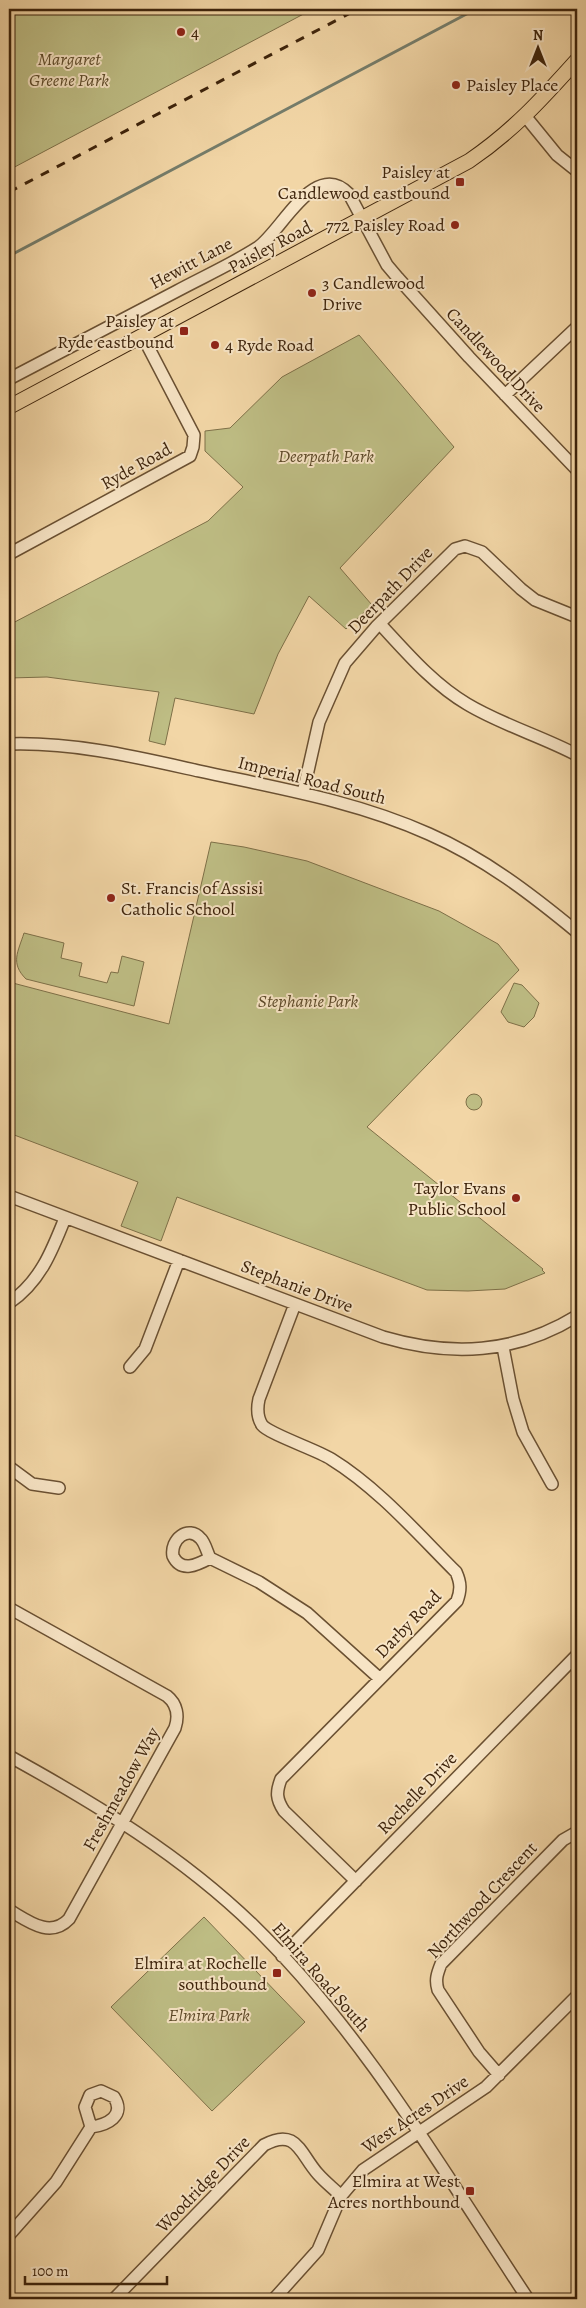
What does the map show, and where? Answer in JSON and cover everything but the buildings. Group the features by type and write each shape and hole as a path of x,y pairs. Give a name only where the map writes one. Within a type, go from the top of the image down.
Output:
{"main road":[{"name":"Paisley Road","path":"9,407 469,161 495,144 526,117 577,60"}],"street":[{"path":"526,117 557,154 577,171"},
{"name":"Hewitt Lane","path":"9,380 258,247 299,200 316,189 332,184 342,187 349,194 363,219"},
{"name":"Candlewood Drive","path":"363,219 387,265 505,395 577,470"},
{"path":"505,395 577,327"},
{"name":"Ryde Road","path":"9,554 190,456 194,448 194,435 143,337"},
{"name":"Deerpath Drive","path":"304,793 319,722 345,663 380,624 455,549 466,546 482,552 535,600 577,617"},
{"path":"380,624 421,668 464,702 486,715 545,739 577,755"},
{"name":"Imperial Road South","path":"9,744 28,743 99,749 304,793 358,807 431,834 510,879 577,932"},
{"name":"Stephanie Drive","path":"9,1196 383,1337 414,1346 454,1350 504,1347 549,1332 577,1316"},
{"path":"9,1303 32,1283 48,1260 65,1218"},
{"path":"130,1367 145,1349 179,1260"},
{"name":"Darby Road","path":"295,1304 259,1399 257,1409 262,1425 269,1431 331,1459 365,1483 456,1572 461,1590 456,1601 281,1779 276,1790 277,1802 284,1811 356,1881"},
{"path":"504,1347 513,1399 523,1432 552,1484"},
{"path":"9,1468 32,1484 59,1488"},
{"path":"210,1558 259,1582 307,1613 379,1678"},
{"name":"Freshmeadow Way","path":"9,1608 172,1700 178,1713 176,1728 64,1923 51,1929 40,1928 9,1910"},
{"name":"Rochelle Drive","path":"282,1956 577,1655"},
{"name":"Elmira Road South","path":"9,1756 123,1822 200,1878 253,1925 336,2018 418,2133 528,2299"},
{"name":"Northwood Crescent","path":"499,2076 479,2052 438,1990 437,1974 441,1964 563,1840 577,1832"},
{"name":"West Acres Drive","path":"274,2299 318,2250 341,2196 363,2170 486,2087 577,1996"},
{"path":"9,2235 56,2182 91,2127"},
{"name":"Woodridge Drive","path":"114,2299 264,2145 274,2140 285,2138 298,2145 317,2173 341,2196"}],"green space":[{"name":"Margaret Greene Park","path":"9,9 313,9 9,170"},
{"name":"Deerpath Park","path":"359,335 454,447 340,568 372,605 346,629 309,596 278,654 254,714 175,698 165,745 149,741 159,692 47,677 9,678 9,625 208,521 243,487 205,451 205,431 230,428 282,377"},
{"name":"Stephanie Park","path":"211,842 244,847 307,861 439,911 498,944 519,970 367,1127 543,1269 545,1273 505,1289 468,1291 427,1290 177,1197 161,1241 121,1226 138,1182 9,1133 9,982 169,1024"},
{"path":"24,933 64,943 61,958 82,963 79,976 107,983 111,972 118,973 122,956 144,962 134,1006 26,979 18,968 17,962"},
{"path":"514,983 522,985 539,1003 534,1017 524,1027 508,1022 501,1012"},
{"path":"471,1094 477,1094 482,1099 480,1108 471,1110 466,1105 466,1099"},
{"name":"Elmira Park","path":"204,1917 305,2022 212,2111 111,2007"}],"waterway":[{"path":"9,256 476,9"}],"railway":[{"path":"9,192 358,9"}],"place":[{"name":"4","path":"181,32"},
{"name":"Paisley Place","path":"456,85"},
{"name":"Paisley at Candlewood eastbound","path":"460,182"},
{"name":"772 Paisley Road","path":"455,225"},
{"name":"3 Candlewood Drive","path":"312,293"},
{"name":"Paisley at Ryde eastbound","path":"184,331"},
{"name":"4 Ryde Road","path":"215,345"},
{"name":"St. Francis of Assisi Catholic School","path":"111,898"},
{"name":"Taylor Evans Public School","path":"516,1198"},
{"name":"Elmira at Rochelle southbound","path":"277,1973"},
{"name":"Elmira at West Acres northbound","path":"470,2191"}]}
